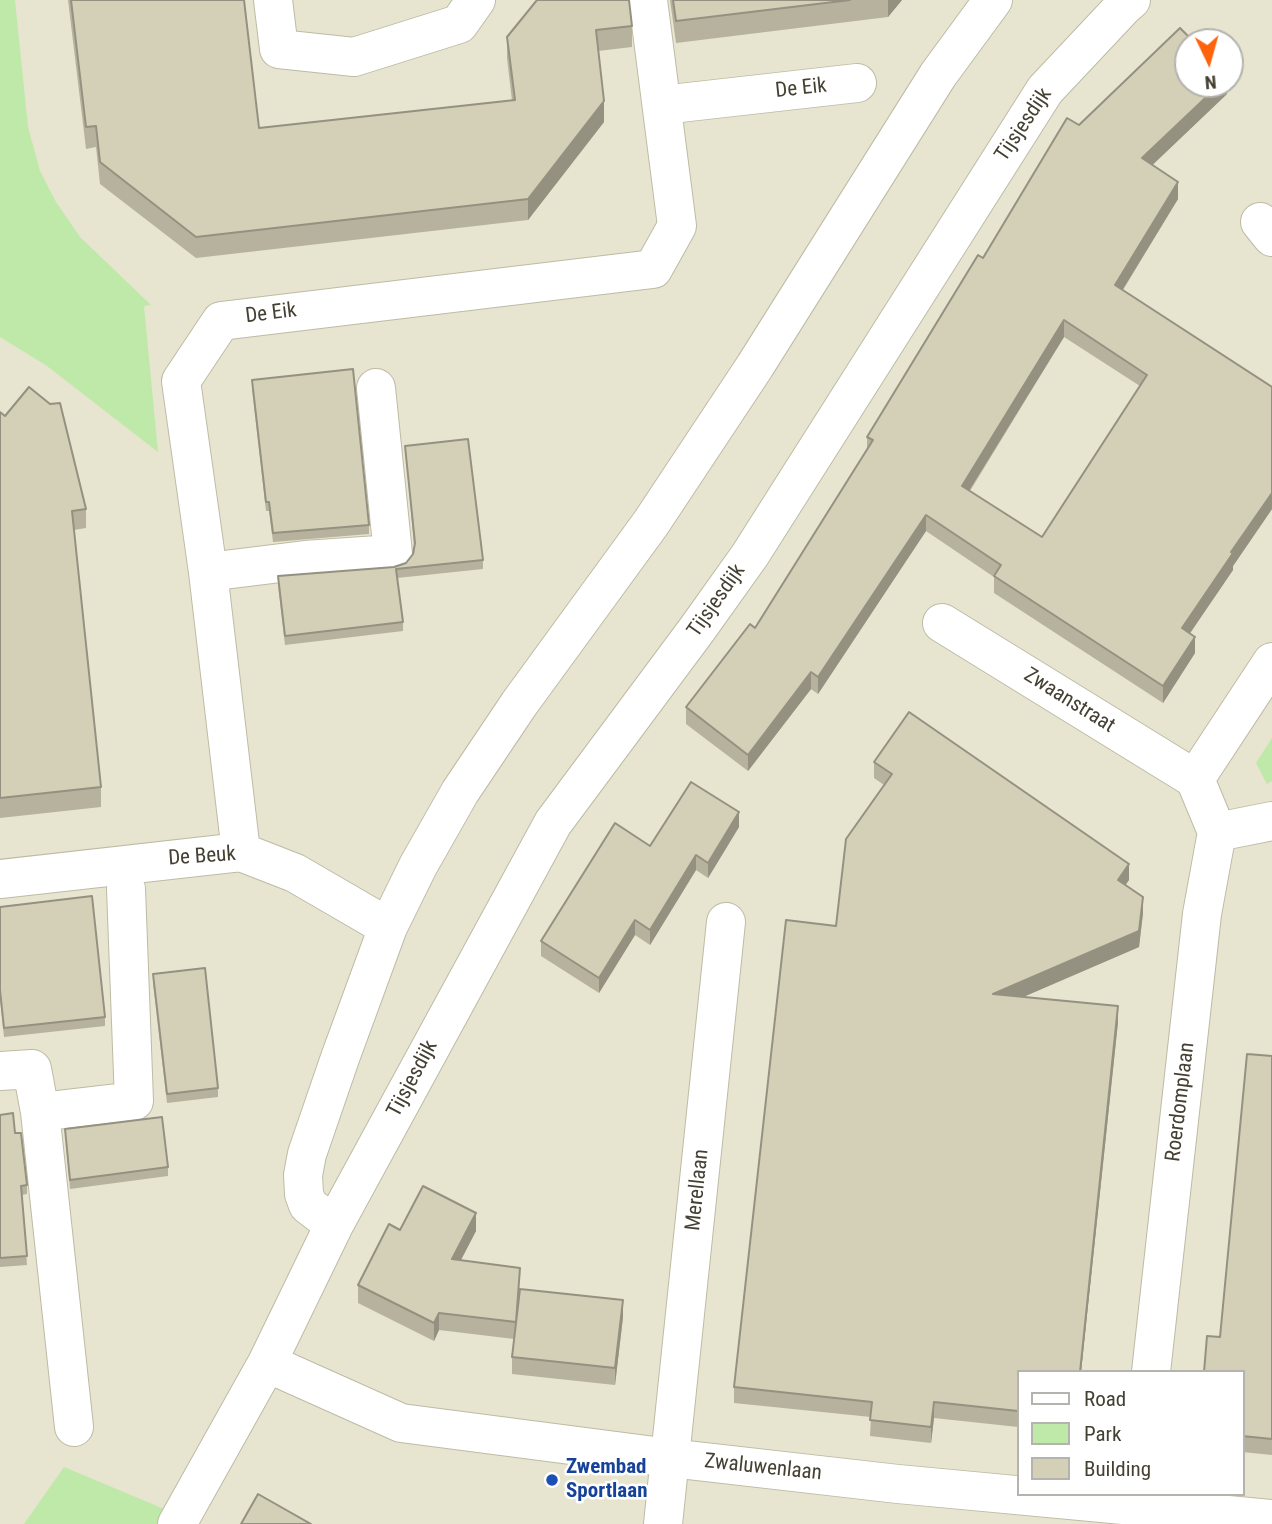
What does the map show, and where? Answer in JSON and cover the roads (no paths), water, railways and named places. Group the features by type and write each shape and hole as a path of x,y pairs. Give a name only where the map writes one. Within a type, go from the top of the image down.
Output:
{"street":[{"path":"273,0 279,49 354,57 459,24 476,0"},
{"name":"De Eik","path":"241,852 208,572 181,381 221,321 653,269 677,226 648,0"},
{"path":"334,1225 308,1205 304,1194 303,1175 307,1154 388,927 418,866 460,792 519,704 651,523 755,366 937,75 993,0"},
{"name":"Tijsjesdijk","path":"177,1524 267,1363 334,1225 553,823 750,555 1045,90 1131,0"},
{"name":"De Eik","path":"662,105 858,83"},
{"path":"208,572 305,560 393,554 376,388"},
{"name":"Zwaanstraat","path":"942,623 1195,779"},
{"path":"1272,662 1195,779 1217,832 1272,821"},
{"name":"Roerdomplaan","path":"1150,1370 1202,914 1217,832"},
{"name":"De Beuk","path":"0,879 241,852 295,873 388,927"},
{"path":"40,1112 134,1101 126,889"},
{"name":"Merellaan","path":"663,1524 726,922"},
{"path":"0,1071 32,1069 40,1112 74,1427"},
{"name":"Zwaluwenlaan","path":"267,1363 401,1423 898,1484 1016,1492"},
{"name":"Zwaluwenlaan","path":"1076,1496 1136,1500 1272,1519"}],"place":[{"name":"Zwembad Sportlaan","path":"552,1480"}]}
